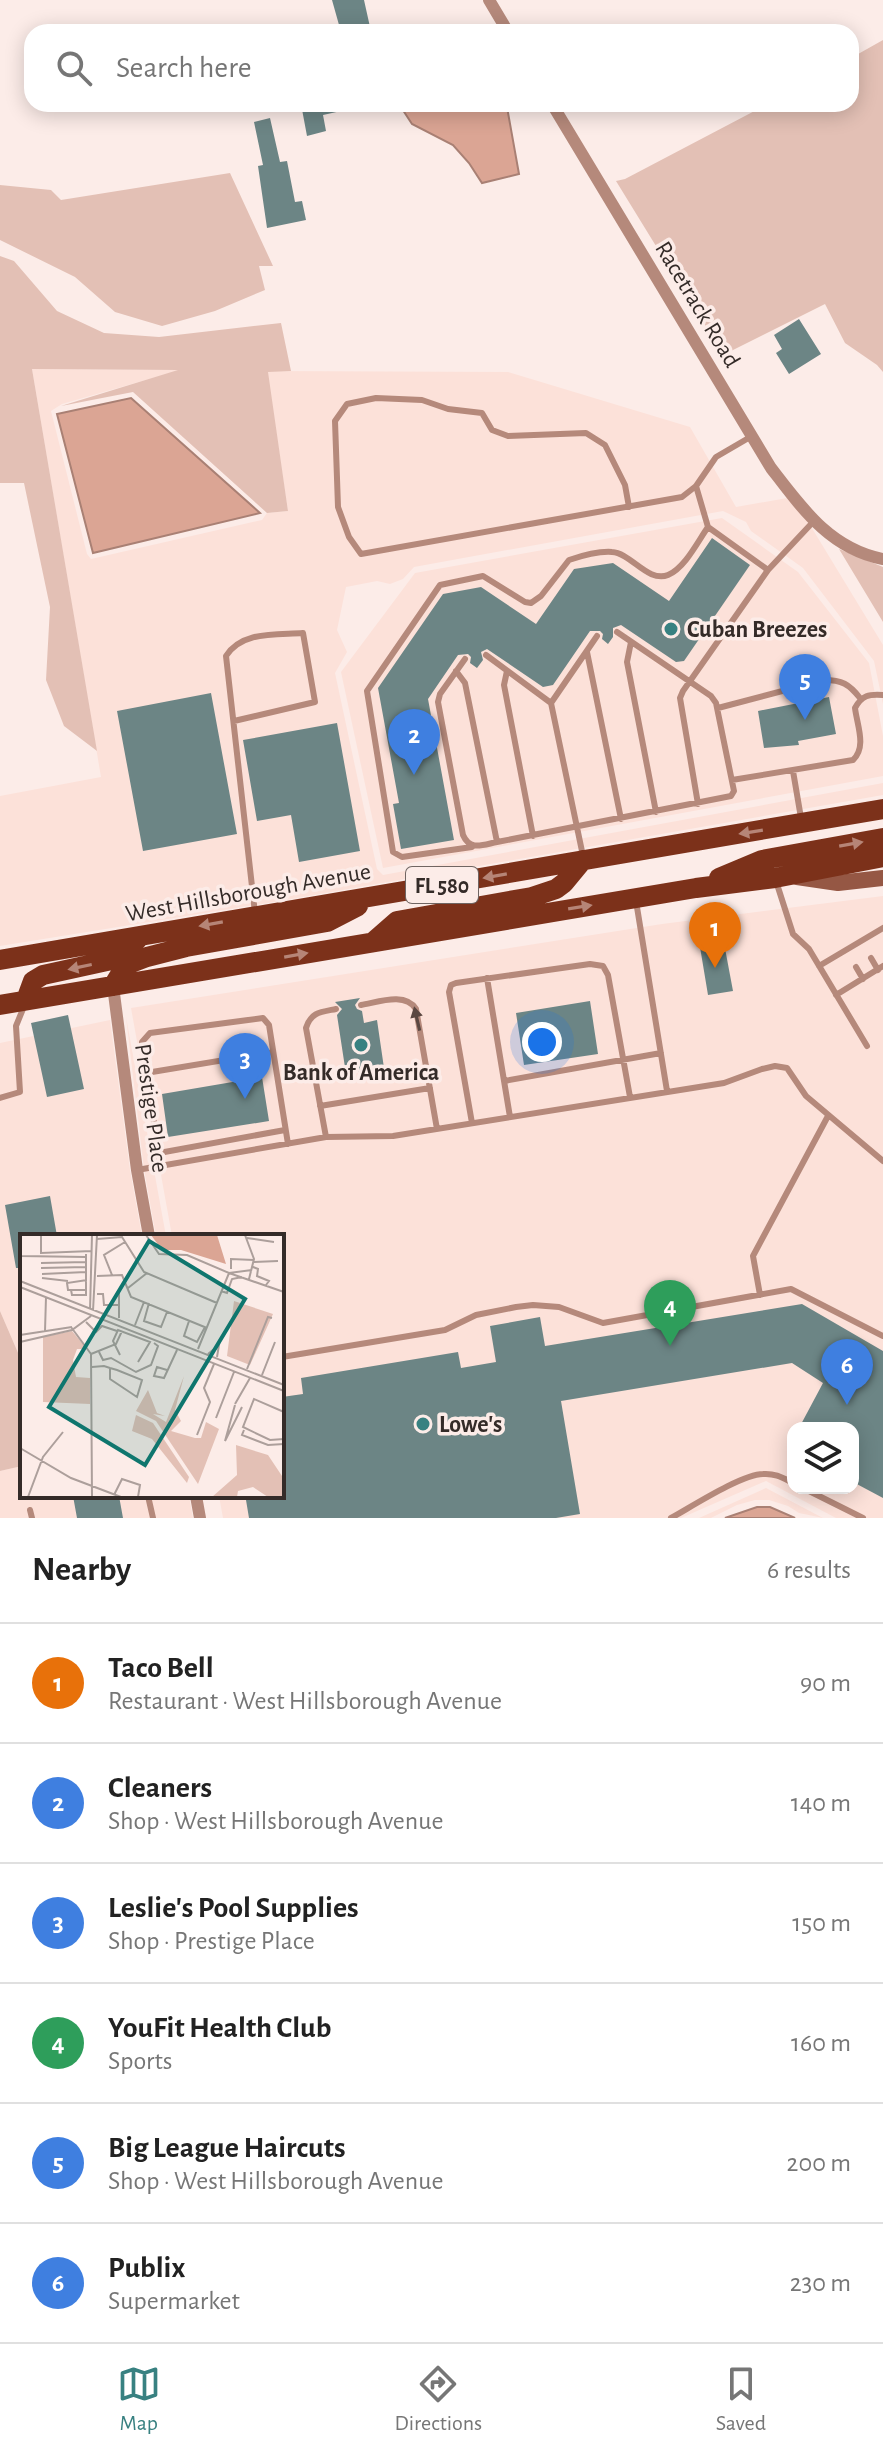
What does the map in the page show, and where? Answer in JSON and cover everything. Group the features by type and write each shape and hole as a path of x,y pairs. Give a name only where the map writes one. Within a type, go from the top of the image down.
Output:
{"main road":[{"name":"West Hillsborough Avenue","path":"0,960 883,809"},
{"path":"696,888 762,860 883,838"},
{"name":"FL 580","path":"0,1005 696,888 781,877 883,857"},
{"path":"373,942 397,921 532,897 556,889 583,860"},
{"path":"781,877 838,883 883,878"},
{"path":"113,986 126,965 147,957 327,922 376,897"},
{"path":"26,1000 33,981 43,975 107,961 142,936"}],"street":[{"path":"489,0 503,24"},
{"name":"Racetrack Road","path":"557,112 771,468 813,522 845,544 883,559"},
{"name":"Prestige Place","path":"113,986 137,1170 149,1234"},
{"path":"196,1498 200,1518"}],"lane":[{"path":"629,507 625,485 605,445 586,433 508,436 492,430 482,413 448,409 422,400 376,398 347,404 335,421 338,507 349,537 361,554 629,507 682,497 696,486 716,457 752,436"},
{"path":"696,486 708,527 768,570"},
{"path":"698,804 680,698 768,570 813,522"},
{"path":"617,632 711,696 718,708 734,791 731,796 472,847 402,857 393,852 367,691 435,590 440,585 483,576 531,603 541,596 569,560 610,552 623,555 652,574 665,576 685,559 708,527"},
{"path":"234,721 315,702 303,633 246,638 232,646 226,656 255,917"},
{"path":"551,703 597,636"},
{"path":"631,642 627,662 656,812"},
{"path":"587,652 621,819"},
{"path":"486,655 551,703 583,860"},
{"path":"465,659 440,694 438,702 463,835 466,844 472,847"},
{"path":"456,671 465,683 497,842"},
{"path":"507,671 504,685 533,836"},
{"path":"718,708 824,680 846,683 860,698"},
{"path":"732,780 853,760 859,755 861,744 855,708 860,698 883,695"},
{"path":"793,771 802,824"},
{"path":"781,877 793,934 809,949 867,1046"},
{"path":"635,898 667,1091"},
{"path":"819,966 862,944 883,928"},
{"path":"836,995 880,968 871,958"},
{"path":"472,1123 449,992 451,985 456,983 590,964 603,966 608,975 630,1097"},
{"path":"856,967 863,979"},
{"path":"487,978 510,1117"},
{"path":"361,1005 403,998 412,1002 416,1009 437,1129"},
{"path":"0,1098 20,1092 16,1026 26,1000"},
{"path":"326,1137 306,1028 315,1013 336,1009"},
{"path":"157,1167 159,1153 142,1042 150,1033 263,1018 269,1025 288,1144"},
{"path":"146,1073 273,1052"},
{"path":"504,1081 661,1053"},
{"path":"137,1170 326,1137 393,1136 724,1083 775,1066 787,1068 806,1096 883,1161"},
{"path":"320,1106 430,1088"},
{"path":"760,1295 753,1256 828,1116"},
{"path":"159,1153 285,1130"},
{"path":"284,1357 445,1330 476,1315 516,1307 559,1307 603,1323 791,1289 883,1336"},
{"path":"671,1518 759,1473 787,1480"},
{"path":"815,1494 863,1518"},
{"path":"148,1498 153,1518"}],"shaded area":[{"path":"883,40 883,372 845,343 825,304 723,355 616,181 753,112 859,112 859,54"},
{"path":"404,112 508,112 519,174 482,183 453,145 412,124"},
{"path":"230,173 273,266 259,266 265,290 215,311 162,326 115,312 75,277 0,240 0,185 51,190 61,200"},
{"path":"0,256 14,261 57,311 104,333 159,337 281,323 291,371 268,372 288,511 267,513 133,392 61,406 178,370 32,369 97,751 64,726 46,680 50,607 24,483 0,483"},
{"path":"32,369 181,370 62,404 51,411 87,554 91,559 262,520 267,513 288,511 267,371 508,372 690,427 736,507 793,497 883,645 883,704 874,661 803,568 751,531 746,522 723,511 414,567 403,579 390,584 377,581 346,587 337,630 347,652 335,673 377,869 383,875 883,783 883,795 280,901 0,946 0,796 101,777"},
{"path":"131,398 260,513 93,553 57,414"},
{"path":"722,518 798,572 869,663 883,736 883,776 383,868 341,672 415,573"},
{"path":"839,549 883,567 883,622"},
{"path":"883,896 883,1518 836,1518 791,1494 859,1494 859,1422 787,1422 787,1492 766,1481 681,1518 223,1518 219,1498 284,1498 284,1234 172,1234 131,1008 662,924"},
{"path":"126,1017 166,1234 156,1234 144,1169"},
{"path":"110,1020 142,1234 20,1234 20,1357 0,1311 0,1043"},
{"path":"0,1311 20,1357 20,1466 0,1471"},
{"path":"20,1466 20,1498 189,1498 193,1518 0,1518 0,1471"},
{"path":"766,1488 823,1518 799,1513 769,1500 755,1500 711,1518 699,1518"},
{"path":"757,1507 770,1507 795,1518 725,1518"}],"building":[{"path":"332,0 364,0 369,24 339,24"},
{"path":"302,112 336,112 323,115 326,131 307,136"},
{"path":"270,118 280,162 287,161 295,202 302,201 306,220 267,228 258,166 263,165 254,122"},
{"path":"799,319 821,354 789,374 776,353 782,349 774,335"},
{"path":"712,538 750,565 684,661 676,662 621,625 613,628 613,637 608,644 602,639 600,631 590,631 553,685 543,687 487,649 481,652 483,660 477,668 470,663 468,654 458,655 428,699 454,840 401,849 393,804 399,803 378,688 443,594 481,587 536,624 574,569 613,563 669,601"},
{"path":"211,693 237,834 143,851 117,711"},
{"path":"829,697 836,734 798,741 799,745 764,748 758,711"},
{"path":"337,723 360,851 299,862 291,815 257,821 243,740"},
{"path":"724,943 733,991 708,995 700,947"},
{"name":"Bank of America","path":"360,998 355,1005 362,1011 364,1023 377,1020 384,1068 346,1074 337,1015 342,1009 335,1002"},
{"path":"590,1001 598,1054 524,1065 516,1013"},
{"path":"68,1015 84,1089 47,1097 31,1023"},
{"path":"262,1077 269,1121 168,1137 162,1094"},
{"path":"50,1196 57,1234 20,1234 20,1268 16,1268 5,1205"},
{"name":"Lowe's","path":"802,1304 883,1351 883,1498 859,1485 859,1422 802,1422 823,1383 792,1363 561,1401 580,1514 556,1518 249,1518 246,1500 284,1498 284,1397 303,1394 301,1378 458,1352 461,1368 496,1362 490,1326 540,1317 545,1346"},
{"path":"73,1498 119,1498 123,1518 77,1518"}],"place":[{"name":"Cuban Breezes","path":"671,629"},
{"name":"Big League Haircuts","path":"805,720"},
{"name":"Cleaners","path":"414,775"},
{"name":"Taco Bell","path":"715,968"},
{"name":"Bank of America","path":"361,1045"},
{"name":"Leslie's Pool Supplies","path":"245,1099"},
{"name":"YouFit Health Club","path":"670,1346"},
{"name":"Publix","path":"847,1405"},
{"name":"Lowe's","path":"423,1424"}]}
